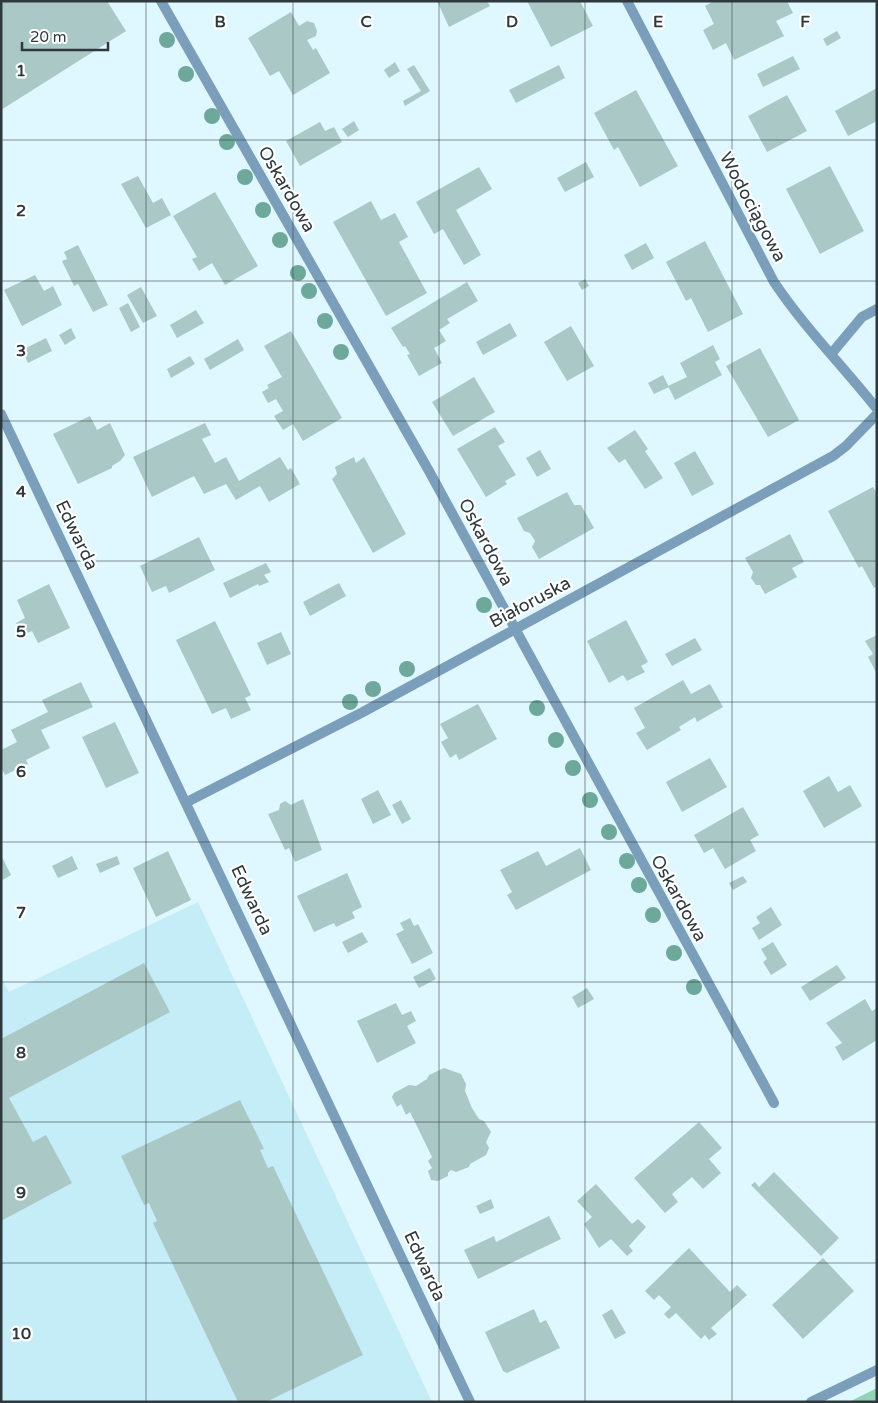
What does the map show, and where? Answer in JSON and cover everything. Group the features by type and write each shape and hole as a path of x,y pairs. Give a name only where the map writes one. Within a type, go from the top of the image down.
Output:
{"street":[{"name":"Oskardowa","path":"161,1 429,471 514,630 774,1103"},
{"name":"Wodociągowa","path":"626,1 774,282 798,317 832,353 877,409"},
{"path":"832,353 862,317 877,309"},
{"name":"Edwarda","path":"1,414 187,802 470,1402"},
{"name":"Białoruska","path":"187,802 363,712 833,456 846,446 877,414"},
{"path":"811,1402 877,1370"}],"shaded area":[{"path":"198,902 432,1402 1,1402 1,976 9,992"}],"green space":[{"path":"877,1388 877,1402 849,1402"}],"building":[{"path":"1,1 107,1 126,31 1,110"},
{"path":"437,1 487,1 490,6 449,27"},
{"path":"527,1 580,1 593,26 551,47"},
{"path":"714,1 787,1 793,13 776,21 784,36 734,60 726,43 713,50 703,30 714,24 705,6"},
{"path":"291,12 299,26 307,21 314,23 317,31 316,36 307,40 313,50 316,48 330,73 293,95 279,71 270,76 248,38"},
{"path":"837,31 841,38 827,46 823,39"},
{"path":"793,56 800,69 763,87 757,74"},
{"path":"395,62 400,71 389,78 384,70"},
{"path":"414,65 430,91 405,106 403,101 421,91 407,69"},
{"path":"559,65 565,78 516,103 509,90"},
{"path":"877,88 877,121 848,136 835,111"},
{"path":"636,90 678,166 640,187 618,147 614,150 594,113"},
{"path":"787,95 807,131 767,152 748,116"},
{"path":"354,121 359,130 348,137 342,129"},
{"path":"320,122 325,131 334,127 342,142 300,166 286,141"},
{"path":"586,162 594,177 565,192 557,178"},
{"path":"830,166 864,231 820,254 786,189"},
{"path":"479,167 492,189 456,210 481,255 464,265 443,229 434,234 416,202"},
{"path":"138,176 153,203 162,198 171,215 146,228 121,184"},
{"path":"215,192 258,266 225,285 212,263 199,271 192,259 197,257 173,216"},
{"path":"371,201 381,220 395,213 408,237 399,242 427,293 386,316 333,222"},
{"path":"705,241 743,314 708,332 691,298 686,301 666,262"},
{"path":"646,243 654,258 632,270 624,255"},
{"path":"78,245 108,305 93,312 78,284 74,286 62,261 67,259 64,252"},
{"path":"35,275 44,291 53,286 62,305 22,326 4,290"},
{"path":"585,279 589,286 582,290 578,283"},
{"path":"467,282 478,301 447,319 450,323 439,330 446,341 434,348 442,363 419,376 407,355 410,354 405,346 403,347 391,328"},
{"path":"141,287 157,316 143,323 127,295"},
{"path":"128,303 140,327 131,332 119,308"},
{"path":"196,310 204,323 177,338 170,325"},
{"path":"510,323 517,336 483,355 476,342"},
{"path":"571,326 594,366 567,381 544,342"},
{"path":"71,328 76,338 65,345 59,335"},
{"path":"291,331 342,418 303,441 293,424 283,430 274,416 283,411 276,399 268,403 262,392 269,388 267,385 282,377 264,346"},
{"path":"46,338 52,351 28,363 22,350"},
{"path":"238,339 244,350 210,370 204,359"},
{"path":"713,345 720,359 715,362 722,375 675,400 668,386 687,377 680,363"},
{"path":"760,348 799,420 768,437 726,366"},
{"path":"190,356 195,364 171,378 167,369"},
{"path":"663,375 669,387 654,394 648,383"},
{"path":"474,377 495,412 453,436 432,402"},
{"path":"90,416 97,430 110,423 125,455 112,468 78,484 53,434"},
{"path":"205,423 211,435 202,439 215,463 226,457 239,481 280,457 288,470 291,468 300,484 269,502 260,486 236,500 226,484 204,494 194,476 152,497 133,457"},
{"path":"495,427 505,442 498,446 516,475 505,481 507,484 486,497 457,449"},
{"path":"635,430 648,449 645,451 663,478 645,489 625,459 619,463 607,448"},
{"path":"540,450 551,469 537,477 526,458"},
{"path":"695,451 714,484 692,496 674,463"},
{"path":"354,457 356,463 364,457 406,534 373,553 332,479 337,474 335,467"},
{"path":"873,487 877,494 877,586 874,588 862,566 859,568 828,511"},
{"path":"567,492 574,505 581,505 594,528 539,559 532,547 535,541 530,533 524,531 517,518"},
{"path":"790,534 804,562 792,568 797,577 765,594 760,585 756,585 751,578 753,572 745,558"},
{"path":"199,537 215,570 169,593 166,586 152,592 140,566"},
{"path":"266,563 271,572 264,575 269,582 259,586 258,584 230,598 223,583"},
{"path":"339,583 346,596 310,616 303,602"},
{"path":"49,584 70,628 38,643 32,631 22,635 16,623 25,618 17,600"},
{"path":"626,620 648,662 641,666 645,672 627,681 623,675 609,683 587,641"},
{"path":"215,621 251,695 245,698 251,710 231,719 226,708 212,714 176,640"},
{"path":"281,632 291,654 267,665 257,643"},
{"path":"877,635 877,674 868,657 873,654 865,641"},
{"path":"695,638 702,650 672,666 665,654"},
{"path":"683,680 691,694 710,684 723,707 697,722 695,717 679,727 681,730 647,750 636,733 645,728 634,708"},
{"path":"81,682 93,707 41,730 50,748 26,760 28,764 5,775 1,767 1,750 17,742 11,730 48,712 42,700"},
{"path":"478,704 497,739 459,760 456,754 450,758 441,742 448,738 440,724"},
{"path":"115,722 139,773 106,788 82,737"},
{"path":"710,758 727,787 682,812 666,782"},
{"path":"829,776 838,792 850,785 862,806 824,828 803,791"},
{"path":"378,790 391,815 373,824 361,799"},
{"path":"303,799 322,850 295,862 289,848 285,850 268,814 279,810 280,804 285,801 291,805"},
{"path":"401,800 411,819 402,824 392,805"},
{"path":"743,807 759,835 750,840 756,851 725,869 713,848 704,853 694,835"},
{"path":"580,848 591,870 516,910 507,895 512,892 500,870 538,851 546,866"},
{"path":"168,851 191,900 156,917 133,868"},
{"path":"1,855 11,875 1,881"},
{"path":"72,856 78,869 58,878 52,866"},
{"path":"117,856 120,864 100,873 96,864"},
{"path":"347,873 362,907 352,912 355,918 336,927 334,923 314,932 297,896"},
{"path":"743,876 747,882 733,890 729,883"},
{"path":"771,907 782,925 759,940 752,928 760,923 756,917"},
{"path":"410,918 414,926 418,924 433,953 412,964 396,934 404,930 400,923"},
{"path":"362,932 368,942 348,953 342,942"},
{"path":"773,942 787,965 771,975 763,962 767,959 761,949"},
{"path":"144,963 170,1012 9,1098 33,1142 46,1135 72,1183 1,1221 1,1039"},
{"path":"837,965 846,978 810,1001 801,987"},
{"path":"430,968 436,979 419,988 413,977"},
{"path":"587,988 594,999 578,1008 572,997"},
{"path":"865,999 872,1011 877,1008 877,1040 843,1061 835,1047 842,1043 826,1023"},
{"path":"396,1003 402,1015 411,1011 416,1021 407,1026 416,1043 377,1063 357,1021"},
{"path":"444,1068 461,1074 466,1084 465,1091 472,1108 491,1132 486,1142 489,1148 486,1155 470,1164 469,1167 456,1172 451,1170 448,1176 438,1181 431,1180 428,1171 432,1168 428,1161 432,1157 410,1112 406,1115 401,1104 397,1107 392,1097 394,1093 409,1085 416,1086 427,1079 429,1075"},
{"path":"240,1100 264,1149 260,1150 268,1168 273,1166 363,1355 266,1402 238,1402 153,1223 157,1221 149,1203 144,1205 121,1156"},
{"path":"699,1122 722,1148 709,1159 721,1173 703,1189 692,1177 672,1194 678,1202 665,1213 634,1178"},
{"path":"774,1172 839,1238 821,1256 751,1185 755,1182 759,1187"},
{"path":"596,1184 632,1224 638,1219 646,1227 629,1246 633,1251 627,1256 611,1239 599,1248 584,1224 592,1217 577,1201"},
{"path":"491,1199 494,1208 480,1214 476,1206"},
{"path":"549,1216 561,1239 478,1279 464,1250 494,1236 496,1242"},
{"path":"689,1248 730,1292 737,1285 747,1295 711,1328 717,1334 709,1340 705,1335 701,1339 676,1313 669,1319 664,1314 671,1307 659,1295 654,1300 645,1291"},
{"path":"823,1258 854,1291 803,1339 772,1305"},
{"path":"534,1309 540,1323 546,1320 560,1348 507,1373 503,1371 485,1332"},
{"path":"612,1309 626,1333 615,1339 602,1315"}]}
